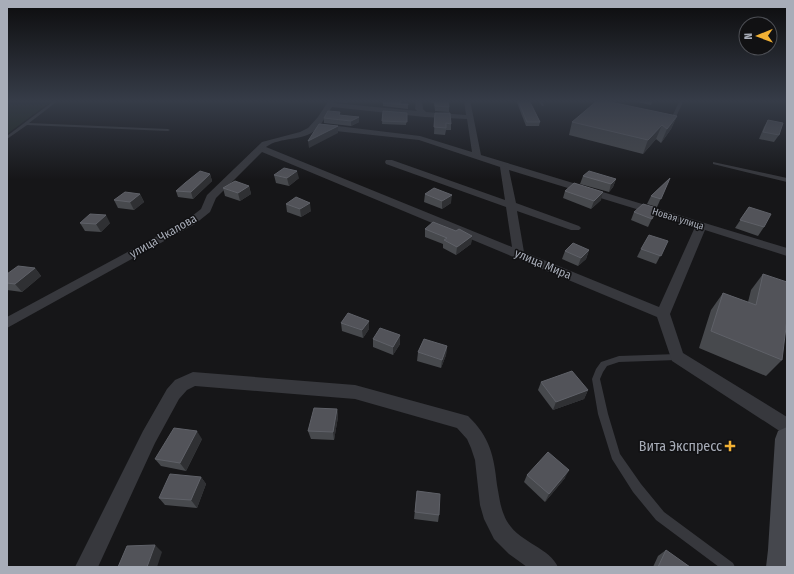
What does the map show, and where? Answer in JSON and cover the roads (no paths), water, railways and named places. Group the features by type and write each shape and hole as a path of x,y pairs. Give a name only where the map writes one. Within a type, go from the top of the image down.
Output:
{"street":[{"name":"улица Чкалова","path":"7,323 191,222 206,210 211,197 265,144 274,140 307,133 314,127"},
{"name":"Новая улица","path":"322,127 420,138 477,157 787,252"},
{"path":"472,127 477,157"},
{"name":"улица Мира","path":"262,148 663,314"},
{"path":"389,162 575,228"},
{"path":"504,165 519,255"},
{"path":"700,226 663,314 677,357 787,426"},
{"path":"86,567 149,437 173,394 181,385 193,379 355,392 462,422 473,432 481,446 493,517 502,532 512,542 547,567"},
{"path":"783,556 787,439"}],"lane":[{"path":"7,138 23,127"},
{"path":"92,127 168,130"},
{"path":"715,163 787,180"},
{"path":"677,357 619,359 604,364 596,379 603,414 616,456 646,499 660,516 729,567"}],"place":[{"name":"Вита Экспресс","path":"730,446"}]}
